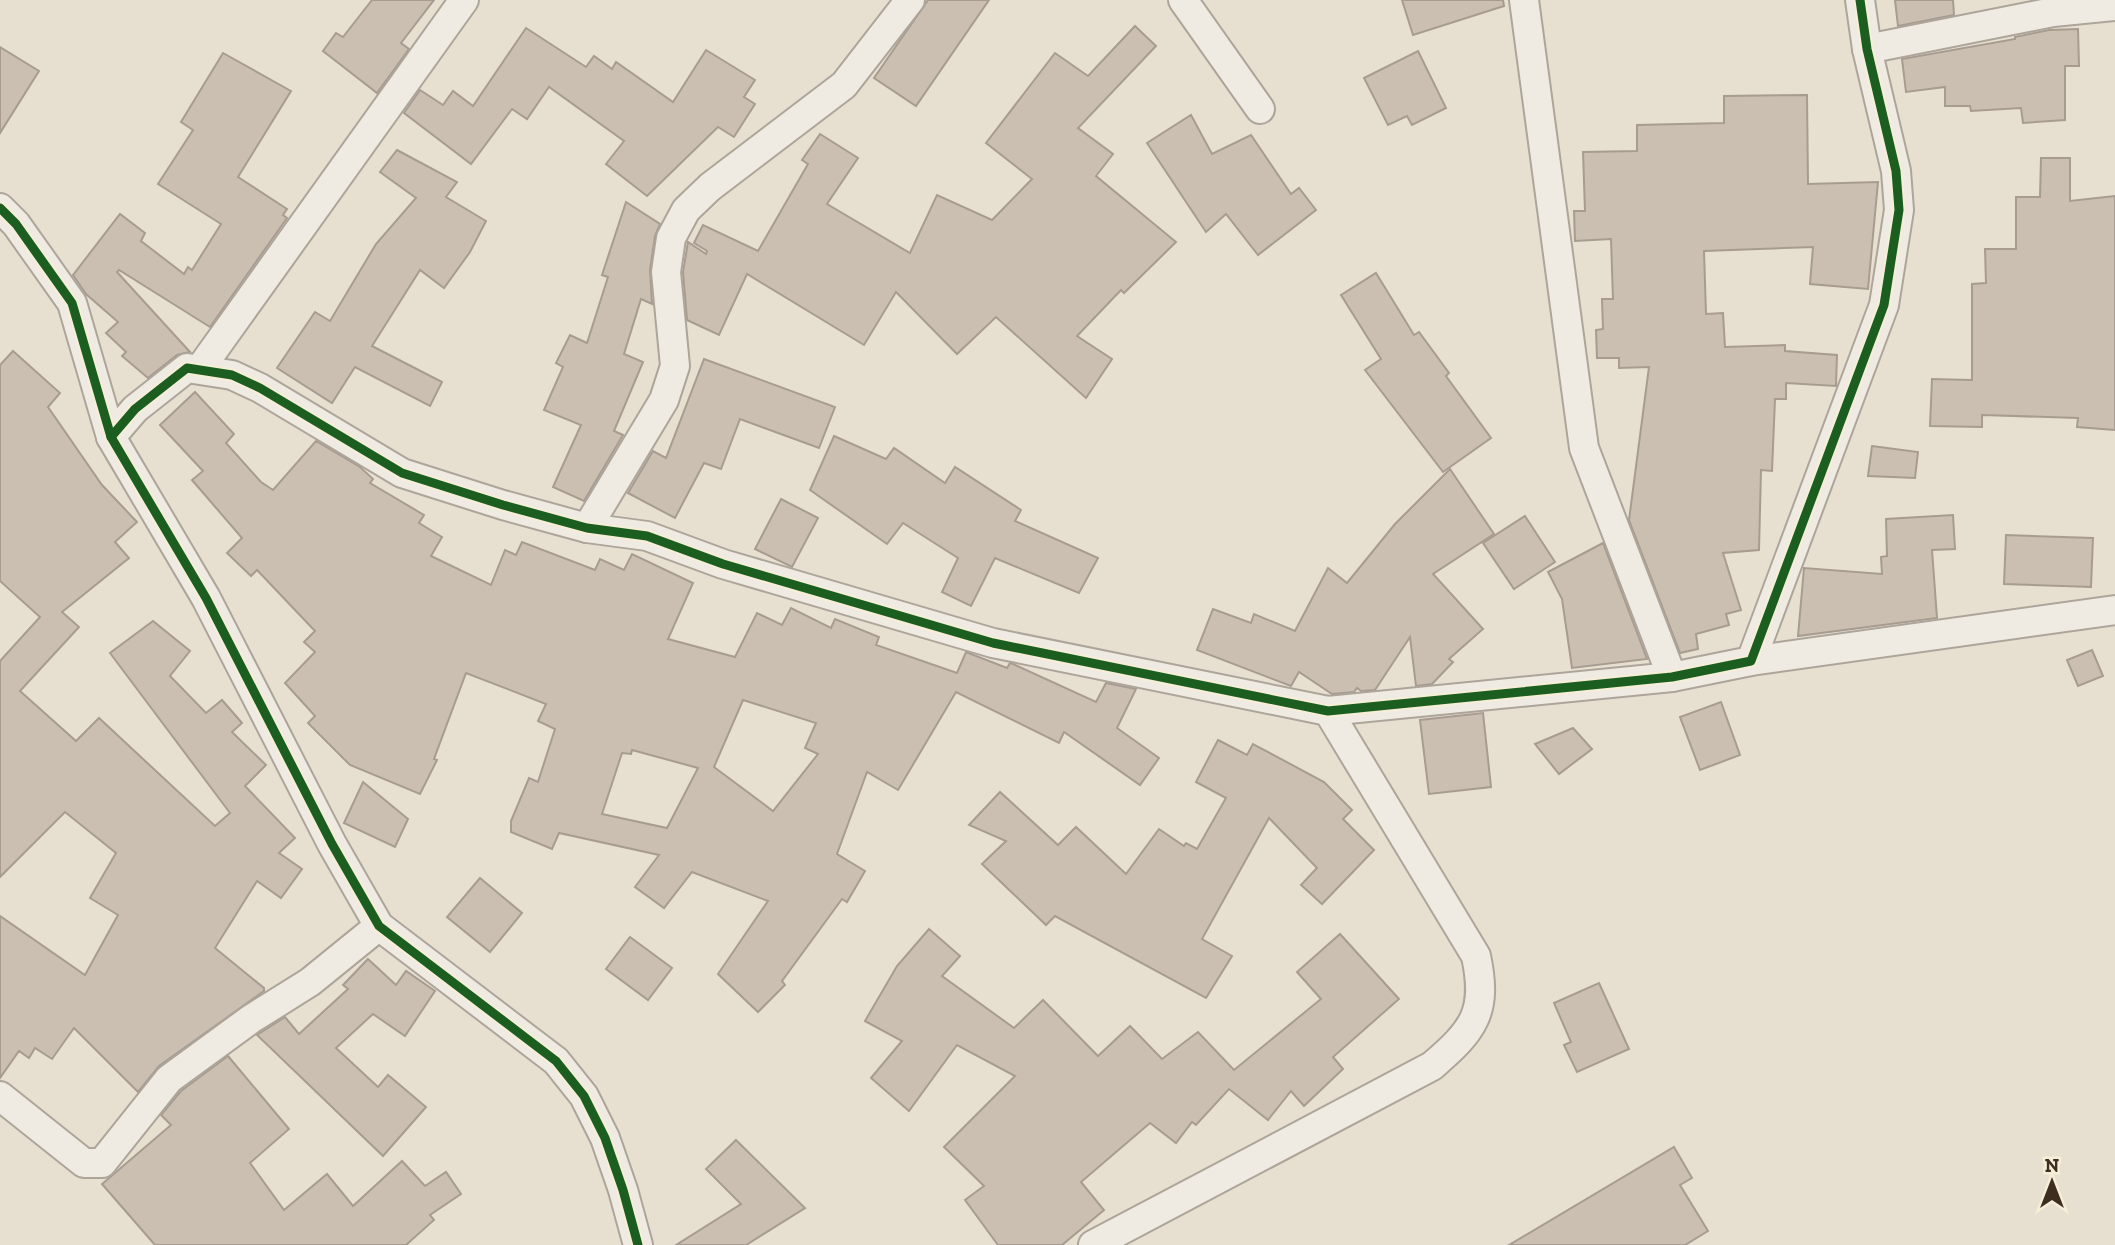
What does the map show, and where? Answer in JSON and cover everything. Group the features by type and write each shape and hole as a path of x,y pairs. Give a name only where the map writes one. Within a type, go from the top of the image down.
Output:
{"street":[{"path":"201,369 464,0"},
{"path":"587,528 664,400 675,366 666,272 671,238 686,209 710,187 844,85 910,0"},
{"path":"1183,0 1260,109"},
{"path":"1524,0 1584,448 1672,677"},
{"path":"1751,661 1884,305 1894,256 1899,210 1896,171 1867,49 1860,0"},
{"path":"1867,49 2053,12 2115,6"},
{"path":"0,208 16,224 72,303 111,437 206,598 332,844 379,926 556,1061 584,1096 605,1138 624,1190 638,1245"},
{"path":"111,437 135,409 187,368 232,375 260,388 402,473 587,528 647,536 723,564 993,643 1328,711 1672,677 1751,661 2115,610"},
{"path":"1093,1245 1432,1066 1464,1039 1479,1013 1482,984 1476,956 1328,711"},
{"path":"0,1096 84,1163 102,1163 169,1079 251,1019 310,982 379,926"}],"building":[{"path":"372,0 434,0 401,43 409,49 377,93 323,51 336,33 343,37"},
{"path":"928,0 989,0 916,106 874,78"},
{"path":"1402,0 1503,0 1504,6 1413,35"},
{"path":"1895,0 1953,0 1954,15 1898,26"},
{"path":"1135,26 1156,46 1078,128 1113,154 1096,176 1176,242 1124,293 1121,290 1077,336 1112,359 1086,398 996,317 957,354 896,292 864,345 747,274 719,335 687,320 683,272 688,242 706,254 707,251 694,243 703,225 758,251 808,164 802,160 820,134 858,158 827,204 910,253 937,195 992,220 1032,179 986,143 1055,53 1088,76"},
{"path":"526,28 586,67 594,56 612,69 616,62 673,102 706,50 755,80 744,97 755,104 734,137 718,127 647,196 606,164 624,141 549,87 527,119 512,109 471,164 404,113 420,90 443,105 453,91 473,106"},
{"path":"2078,29 2079,66 2065,66 2065,120 2023,123 2021,108 1971,111 1970,106 1945,106 1945,87 1906,92 1902,59 2015,39 2049,30"},
{"path":"0,47 39,71 0,133"},
{"path":"1418,51 1446,108 1412,125 1407,116 1388,125 1364,78"},
{"path":"223,53 291,91 238,177 287,209 283,215 287,218 210,327 119,270 117,272 190,352 177,355 148,378 122,356 126,352 106,333 118,322 86,294 73,275 120,214 145,233 141,241 184,274 188,267 192,270 221,224 158,184 193,130 181,122"},
{"path":"1807,95 1808,184 1878,182 1868,289 1810,284 1813,247 1704,251 1706,314 1723,313 1725,347 1785,345 1785,351 1837,355 1836,386 1786,383 1786,399 1775,399 1772,471 1761,470 1759,550 1723,553 1741,610 1726,614 1729,625 1696,634 1698,649 1680,653 1629,520 1649,367 1619,368 1619,358 1597,358 1596,330 1603,329 1602,299 1613,299 1611,239 1575,241 1574,211 1585,211 1583,152 1637,151 1637,125 1724,123 1724,96"},
{"path":"1191,115 1212,154 1251,135 1291,194 1299,188 1316,210 1258,255 1226,214 1206,232 1147,143"},
{"path":"397,150 457,182 446,197 486,221 470,252 444,288 420,270 372,346 442,382 430,406 355,367 332,403 277,368 315,312 330,321 376,244 416,198 380,172"},
{"path":"2041,158 2070,158 2070,201 2115,196 2115,430 2077,427 2078,418 1982,415 1982,427 1930,426 1932,379 1972,380 1972,284 1986,283 1985,249 2016,249 2016,197 2040,197"},
{"path":"626,202 660,224 655,236 650,270 652,304 641,299 624,354 643,362 614,431 623,435 584,501 553,487 581,425 544,410 563,367 556,363 570,335 587,343 608,277 602,275"},
{"path":"1376,273 1414,335 1419,332 1449,373 1446,376 1491,438 1443,472 1365,370 1381,359 1341,295"},
{"path":"13,351 60,393 48,407 102,485 137,522 115,542 129,558 62,612 79,627 20,691 76,741 99,718 215,826 230,813 110,653 153,621 190,651 170,676 206,713 222,700 242,723 232,732 266,765 245,786 295,838 279,853 302,869 281,898 257,881 215,948 264,988 264,991 159,1066 138,1092 74,1028 52,1059 35,1048 29,1058 19,1051 0,1078 0,916 85,975 118,915 90,898 116,853 65,812 0,877 0,661 40,617 0,581 0,365"},
{"path":"704,359 835,407 819,448 740,419 721,469 704,463 675,518 628,493 653,451 666,458"},
{"path":"195,392 234,434 226,443 261,482 273,490 316,441 360,467 373,479 370,483 424,515 419,523 442,537 431,556 491,585 505,550 516,555 522,542 595,570 600,559 624,570 632,554 693,583 668,639 735,657 757,613 782,625 791,608 831,628 835,619 879,637 876,645 957,673 966,652 1007,668 1010,663 1013,664 1096,702 1106,683 1136,689 1117,728 1159,758 1140,785 1064,732 1059,743 956,692 898,790 867,772 837,854 865,871 847,902 842,899 782,981 785,985 758,1012 718,974 768,901 692,872 664,908 635,887 659,855 559,833 552,849 511,832 511,821 529,778 538,782 555,729 538,721 546,704 466,673 434,759 437,760 420,794 350,765 308,723 315,716 285,683 315,652 304,642 315,631 257,570 251,576 227,553 242,538 192,480 203,471 160,425","holes":["743,700 816,723 805,748 818,754 773,811 714,767","632,750 698,768 667,828 602,814 622,753 631,754"]},
{"path":"834,436 886,459 894,448 945,483 955,467 1021,510 1015,521 1098,558 1079,593 995,558 971,606 942,592 958,558 903,523 887,544 810,490"},
{"path":"1872,446 1918,452 1915,478 1868,476"},
{"path":"1450,469 1494,534 1433,574 1483,629 1449,659 1453,662 1432,684 1416,686 1410,637 1375,690 1361,691 1357,688 1354,692 1332,694 1299,672 1291,686 1197,650 1213,609 1251,623 1254,614 1295,631 1328,568 1347,583 1395,524"},
{"path":"781,499 818,518 792,567 755,549"},
{"path":"1953,515 1955,549 1932,550 1937,618 1798,636 1804,568 1882,574 1881,557 1887,556 1886,519"},
{"path":"1525,516 1555,562 1514,589 1483,543"},
{"path":"2006,535 2093,538 2091,587 2004,584"},
{"path":"1603,543 1647,659 1572,668 1562,599 1548,572"},
{"path":"2092,650 2103,676 2078,686 2067,660"},
{"path":"1721,702 1740,755 1700,770 1680,717"},
{"path":"1483,713 1491,787 1429,794 1420,720"},
{"path":"1573,728 1592,749 1559,774 1535,744"},
{"path":"1218,740 1247,755 1253,744 1324,782 1352,810 1343,819 1374,850 1322,904 1301,885 1317,868 1269,818 1202,939 1232,956 1206,998 1055,916 1046,925 982,864 1006,841 969,825 1000,792 1058,845 1076,827 1126,874 1159,829 1184,846 1186,843 1197,849 1226,798 1196,782"},
{"path":"363,782 408,819 395,847 344,823"},
{"path":"480,878 522,913 490,952 447,917"},
{"path":"929,929 960,956 942,976 1014,1028 1043,1000 1098,1056 1130,1026 1162,1059 1198,1032 1234,1070 1321,999 1297,972 1340,934 1399,999 1333,1057 1343,1069 1304,1106 1291,1091 1268,1120 1229,1089 1196,1125 1192,1122 1176,1143 1150,1123 1081,1182 1104,1210 1062,1245 998,1245 965,1200 984,1186 944,1147 1015,1076 957,1045 909,1111 871,1078 902,1041 865,1021 897,966"},
{"path":"630,937 672,968 648,1000 606,969"},
{"path":"368,959 396,985 406,971 435,991 405,1036 373,1014 336,1048 378,1087 388,1075 426,1107 383,1156 257,1035 285,1017 299,1034 348,989 343,985"},
{"path":"1599,983 1629,1049 1577,1072 1564,1045 1571,1042 1554,1003"},
{"path":"228,1056 289,1129 250,1163 284,1210 327,1174 353,1206 402,1161 425,1186 446,1172 461,1194 430,1215 434,1220 406,1245 155,1245 102,1184 171,1125 161,1115 181,1091"},
{"path":"736,1140 805,1208 746,1245 676,1245 741,1204 706,1169"},
{"path":"1674,1147 1692,1178 1680,1185 1708,1231 1685,1245 1509,1245"}],"cycle path":[{"path":"111,437 135,409 187,368 232,375 260,388 402,473 503,505 587,528 647,536 723,564 993,643 1328,711 1672,677 1751,661 1884,305 1899,210 1896,171 1867,49 1860,0"},
{"path":"0,208 16,224 72,303 111,437 206,598 332,844 379,926 556,1061 584,1096 605,1138 638,1245"}]}
